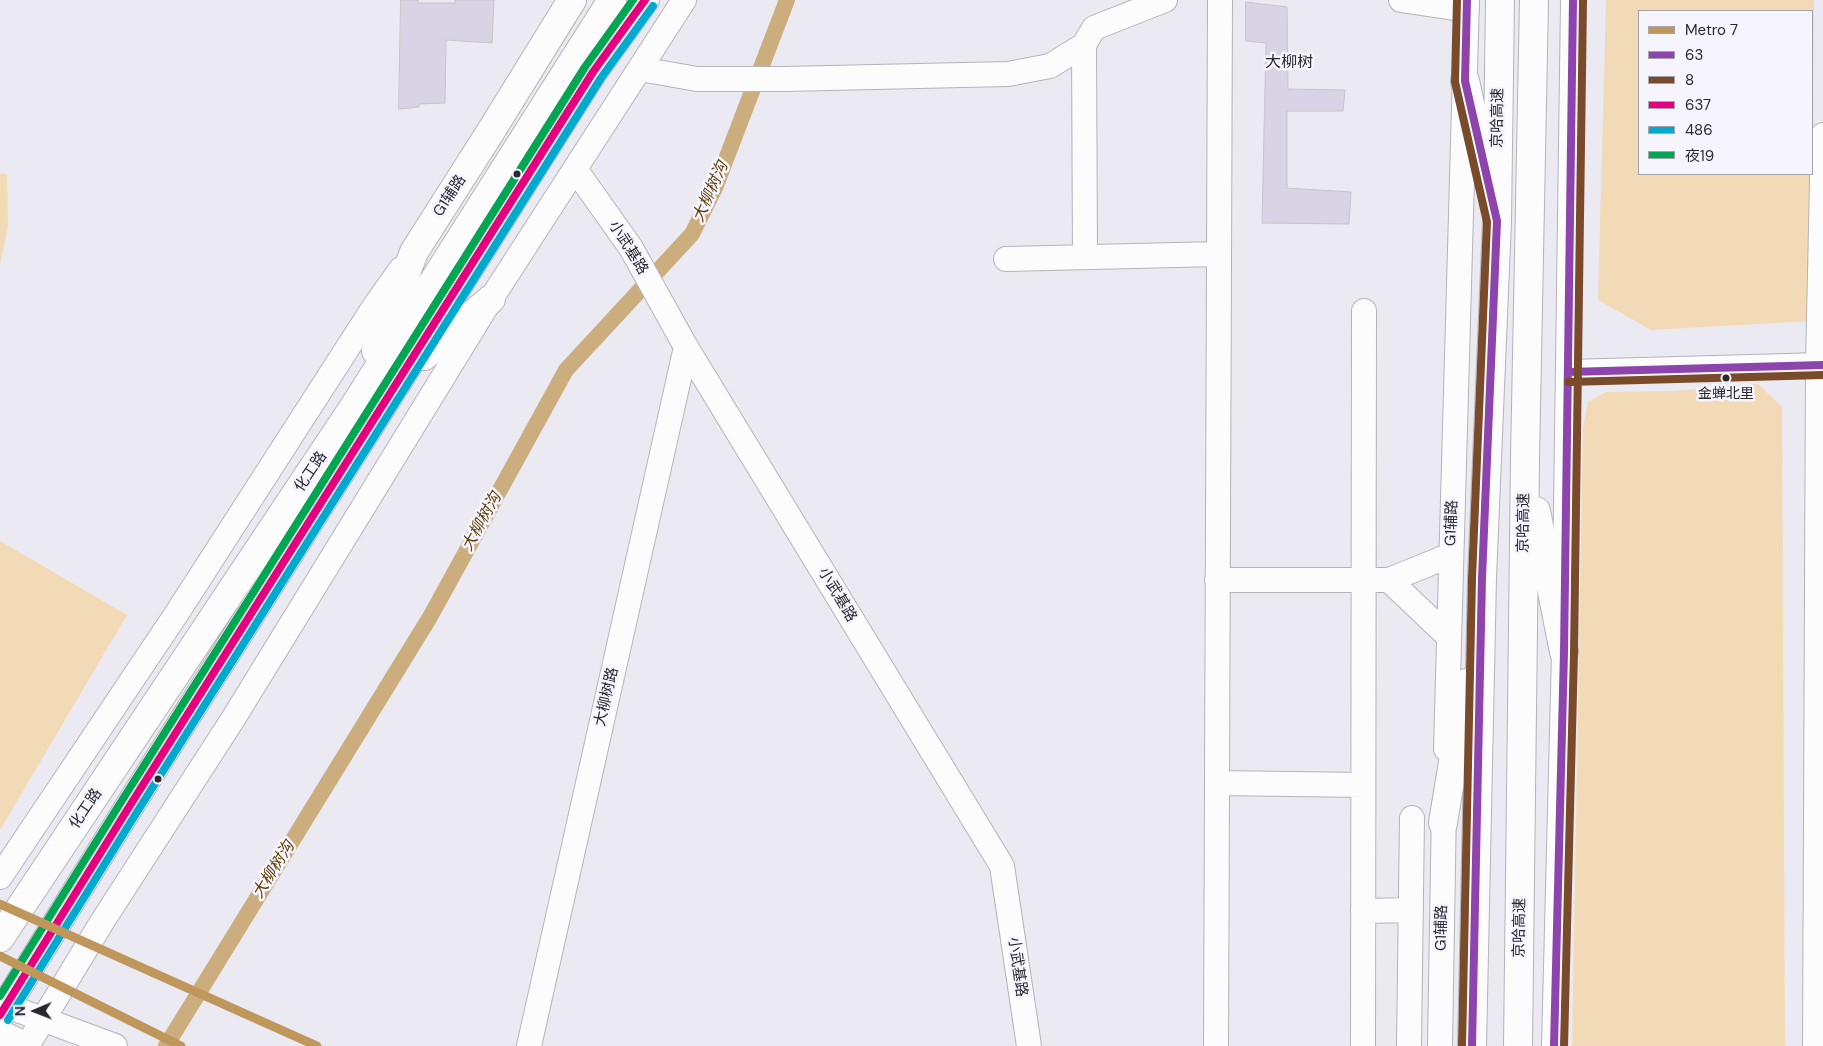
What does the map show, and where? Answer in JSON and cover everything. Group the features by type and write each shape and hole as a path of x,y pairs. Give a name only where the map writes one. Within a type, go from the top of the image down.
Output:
{"main road":[{"name":"G1辅路","path":"355,405 414,252 572,0"},
{"name":"化工路","path":"0,938 355,405 612,0"},
{"name":"化工路","path":"3,1010 593,72 645,0"},
{"name":"京哈高速","path":"1472,1046 1482,578 1497,221 1499,5"},
{"name":"京哈高速","path":"1518,1046 1525,458 1534,5"},
{"path":"1465,81 1497,221"},
{"path":"403,373 491,299"},
{"path":"1525,458 1564,652"},
{"path":"1443,823 1482,578"},
{"path":"0,1034 26,1046"}],"street":[{"path":"26,1046 102,922 233,719 491,299 684,0"},
{"path":"640,69 698,79 1008,74 1050,66 1084,45 1094,28 1165,0"},
{"path":"1216,1046 1220,0"},
{"path":"1401,0 1467,5"},
{"path":"1554,1046 1564,652 1573,0"},
{"name":"G1辅路","path":"1440,1046 1443,823 1467,5"},
{"path":"1084,45 1085,258"},
{"path":"1815,1046 1823,135"},
{"name":"小武基路","path":"576,169 630,248 686,347 1002,866 1029,1046"},
{"path":"0,877 177,613 374,307 414,252"},
{"path":"1006,260 1219,254"},
{"path":"1363,1046 1364,311"},
{"name":"大柳树路","path":"529,1046 686,347"},
{"path":"1568,372 1821,365"},
{"path":"1217,580 1389,580 1451,555"},
{"path":"1389,580 1449,637"},
{"path":"1218,783 1363,785"},
{"path":"1409,1046 1412,818"},
{"path":"1363,911 1411,910"},
{"path":"3,1010 43,1020 115,1046"}],"shaded area":[{"path":"1606,0 1814,0 1813,160 1813,10 1638,10 1638,175 1813,175 1812,321 1651,330 1598,300"},
{"path":"0,174 7,174 8,227 0,264"},
{"path":"1758,384 1782,407 1785,1046 1572,1046 1583,427 1588,402 1606,392 1672,391"},
{"path":"0,541 127,615 0,830"}],"building":[{"path":"401,0 418,0 418,3 455,3 455,0 494,0 492,43 446,40 445,103 419,104 419,107 399,109"},
{"path":"1246,2 1287,7 1288,89 1345,90 1343,111 1287,111 1287,188 1351,192 1349,224 1262,223 1266,43 1246,41"}],"waterway":[{"name":"大柳树沟","path":"166,1046 430,617 566,370 692,234 715,188 787,0"}],"metro line":[{"name":"7","path":"0,904 317,1046"},
{"name":"7","path":"0,956 181,1046"}],"transit line":[{"name":"夜19","path":"0,996 585,67 633,0"},
{"name":"637","path":"0,1015 129,807 593,72 645,0"},
{"name":"8","path":"1457,0 1455,82 1487,222 1472,578 1462,1046"},
{"name":"63","path":"1467,0 1465,81 1497,221 1482,578 1472,1046"},
{"name":"63","path":"1554,1046 1564,652 1573,0"},
{"name":"8","path":"1564,1046 1574,652 1583,0"},
{"name":"486","path":"8,1020 137,812 601,78 653,6"},
{"name":"63","path":"1568,372 1823,365"},
{"name":"8","path":"1568,382 1823,375"}],"place":[{"name":"金蝉北里","path":"1726,378"}],"district":[{"name":"大柳树","path":"1289,63"}]}
